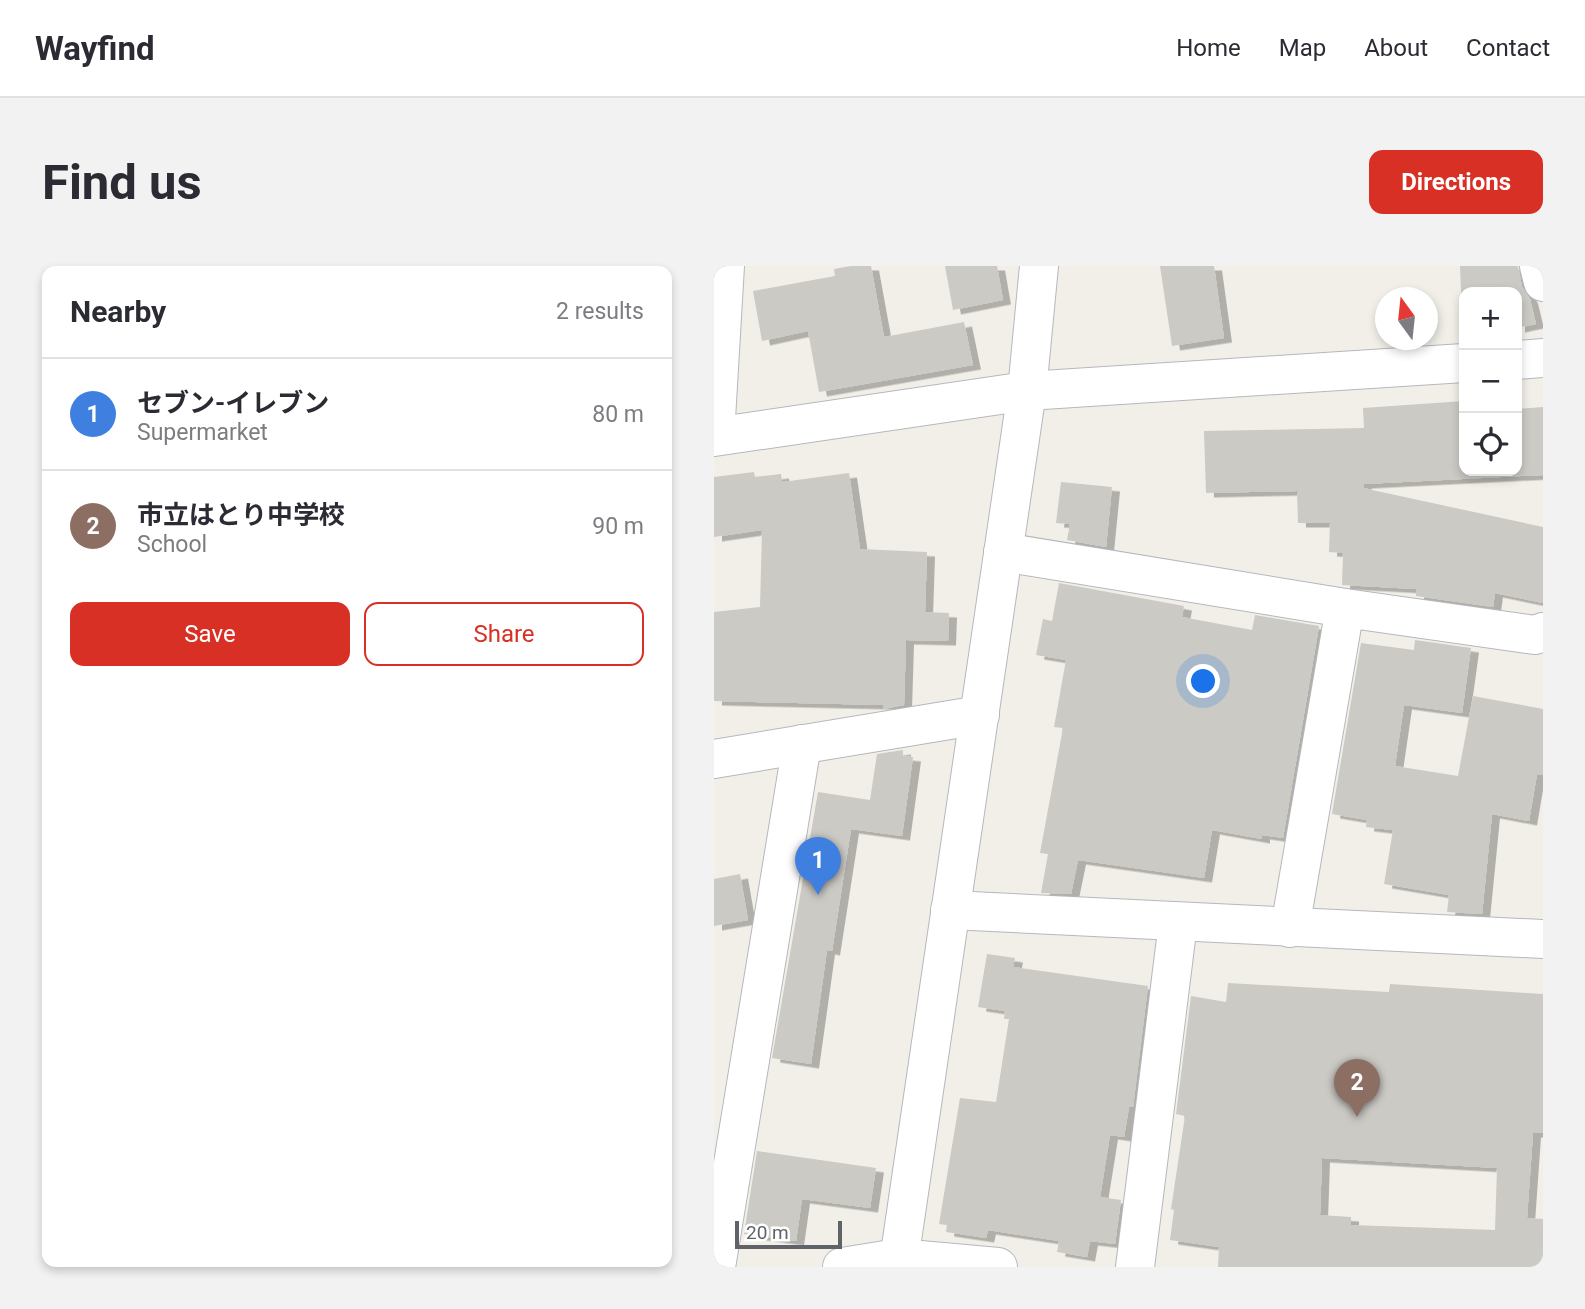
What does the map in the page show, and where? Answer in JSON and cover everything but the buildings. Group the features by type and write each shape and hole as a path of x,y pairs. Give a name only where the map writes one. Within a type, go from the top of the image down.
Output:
{"street":[{"path":"725,266 715,437 1027,391 1459,363"},
{"path":"898,1263 1027,391 1040,266"},
{"path":"1539,266 1543,282"},
{"path":"1522,360 1543,358"},
{"path":"1003,552 1345,608 1535,635 1543,632"},
{"path":"1290,928 1345,608"},
{"path":"714,759 979,715"},
{"path":"716,1267 802,744"},
{"path":"950,910 1543,939"},
{"path":"1135,1267 1178,923"},
{"path":"842,1267 898,1263 998,1267"}],"place":[{"name":"セブン-イレブン","path":"818,895"},
{"name":"市立はとり中学校","path":"1357,1117"}]}
